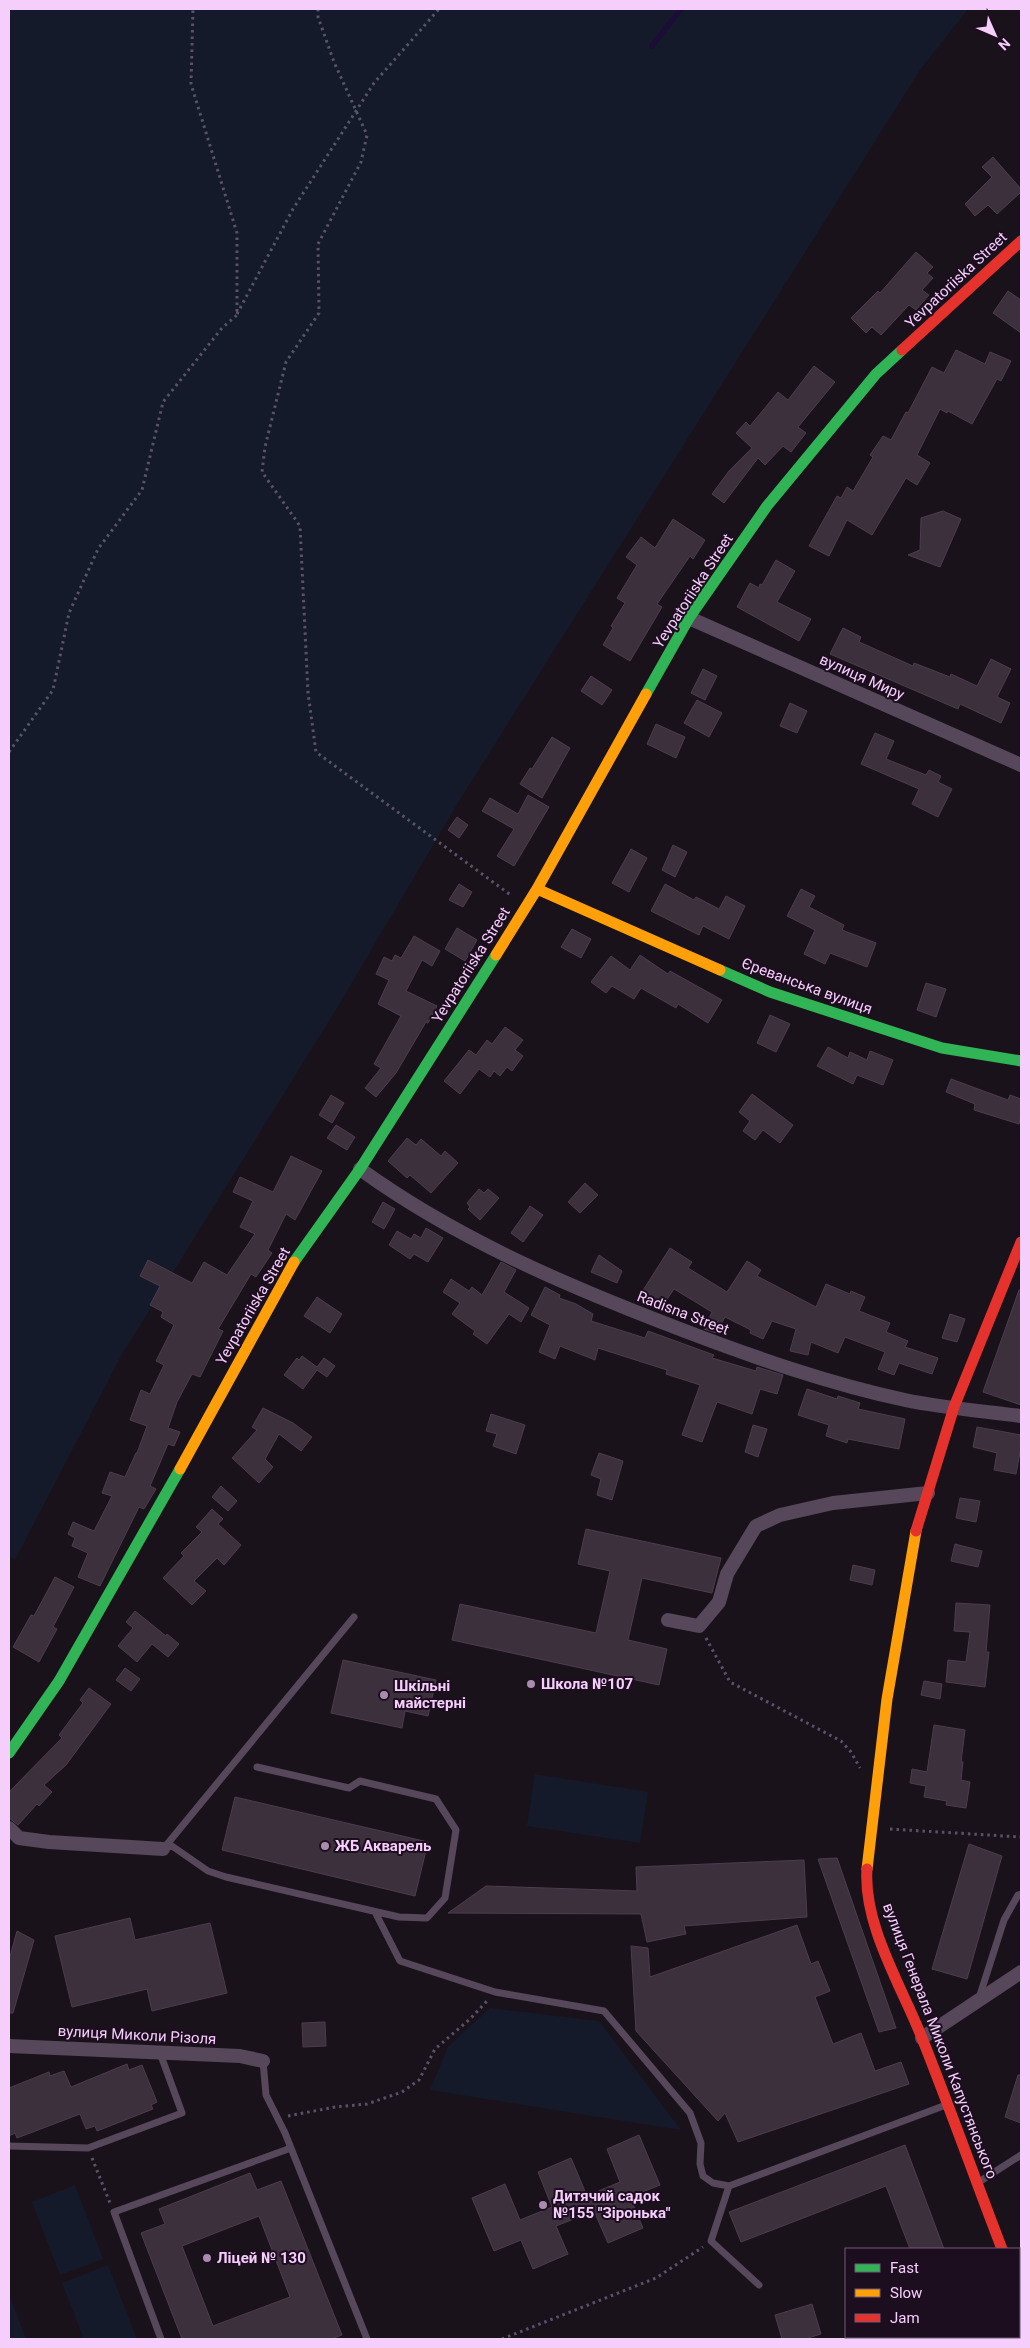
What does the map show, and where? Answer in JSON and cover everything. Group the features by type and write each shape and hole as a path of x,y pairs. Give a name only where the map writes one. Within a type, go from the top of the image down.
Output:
{"street":[{"name":"Yevpatoriiska Street","path":"9,1753 59,1681 168,1491 293,1263 360,1169 537,889 689,618 767,506 876,374 1021,241"},
{"name":"вулиця Миру","path":"689,618 1021,765"},
{"name":"Єреванська вулиця","path":"537,889 770,992 942,1048 1021,1061"},
{"name":"Radisna Street","path":"360,1169 402,1199 484,1245 620,1306 769,1363 905,1400 1021,1416"},
{"name":"вулиця Генерала Миколи Капустянського","path":"1002,2248 922,2038 877,1932 869,1902 867,1872 888,1699 915,1535 954,1407 1021,1242"},
{"path":"668,1620 699,1626 719,1602 728,1574 756,1526 780,1514 833,1503 928,1493"},
{"path":"9,1828 19,1838 49,1842 163,1849"},
{"path":"922,2038 1021,1972"},
{"name":"вулиця Миколи Різоля","path":"9,2046 240,2056 263,2061"}],"lane":[{"path":"163,1849 354,1617"},
{"path":"163,1849 172,1846 208,1871 226,1877 399,1917 427,1918 445,1898 456,1830 436,1799 360,1781 349,1788 257,1768"},
{"path":"978,2000 1004,1920 1018,1895 1021,1894"},
{"path":"375,1912 400,1961 495,1992 604,2011 690,2113 701,2143 700,2164 703,2176 713,2183 729,2186 947,2105"},
{"path":"9,2146 88,2148 182,2113 160,2053"},
{"path":"263,2061 266,2095 278,2118 367,2339"},
{"path":"161,2339 114,2212 290,2148"},
{"path":"977,2184 1021,2155"},
{"path":"729,2186 712,2241 759,2285"}],"path":[{"path":"193,9 191,84 237,233 237,315"},
{"path":"318,9 318,17 334,62 367,136 361,162 318,244 319,313 286,362 265,447 262,472 300,526 308,694 316,752 526,906"},
{"path":"9,752 53,690 69,613 98,549 142,490 163,402 222,328 237,315 293,209 374,83 439,9"},
{"path":"699,1626 730,1682 841,1741 852,1752 862,1774"},
{"path":"872,1827 1021,1837"},
{"path":"278,2118 335,2107 366,2104 402,2092 419,2080 435,2049 470,2019 495,1992"},
{"path":"88,2148 114,2212"},
{"path":"502,2339 656,2278 712,2241"}],"shaded area":[{"path":"9,9 968,9 920,70 459,801 337,1008 121,1356 15,1560 9,1556"},
{"path":"535,1774 648,1792 640,1843 527,1826"},
{"path":"490,2008 599,2021 681,2130 430,2090 448,2047"},
{"path":"75,2185 103,2259 60,2275 32,2202"},
{"path":"108,2265 137,2339 84,2339 62,2283"},
{"path":"9,2294 26,2339 9,2339"}],"building":[{"path":"993,157 1021,189 1021,192 997,214 988,205 975,216 965,204 992,177 982,167"},
{"path":"916,252 933,267 927,273 933,278 922,290 929,295 916,310 909,305 881,335 872,327 866,333 851,318 878,291 880,293"},
{"path":"1008,291 1021,300 1021,333 993,313"},
{"path":"956,350 985,364 990,352 1011,361 1001,381 997,379 972,424 948,411 947,413 940,409 917,455 930,463 917,485 906,478 872,535 847,520 829,556 809,546 837,496 841,498 847,487 853,491 873,457 870,455 883,436 891,440 906,412 908,413 932,367 944,373"},
{"path":"814,366 835,382 798,427 806,433 791,452 783,446 765,465 758,458 724,503 712,494 729,471 752,448 736,433 746,422 750,426 778,392 788,400"},
{"path":"943,511 961,519 940,567 908,555 920,550 921,518"},
{"path":"673,519 705,540 693,559 690,556 657,604 662,607 630,661 603,645 613,628 611,626 625,603 617,598 637,565 626,557 641,537 655,548"},
{"path":"776,560 795,571 777,602 811,619 799,641 737,607 750,583 759,588"},
{"path":"843,628 861,637 859,642 913,666 914,663 950,677 951,674 977,686 991,659 1011,669 997,697 1010,703 1001,723 960,704 958,709 830,654"},
{"path":"703,669 717,676 705,700 691,693"},
{"path":"591,676 612,690 602,705 581,691"},
{"path":"697,700 722,713 709,737 684,723"},
{"path":"790,703 807,711 797,733 780,726"},
{"path":"656,724 685,737 676,758 647,744"},
{"path":"875,733 894,741 886,759 926,775 929,770 941,776 938,782 952,789 938,817 912,804 919,789 861,764"},
{"path":"552,737 570,748 542,798 520,784"},
{"path":"528,795 549,807 514,866 497,856 514,829 482,811 490,798 518,814"},
{"path":"457,817 468,825 459,838 448,830"},
{"path":"673,845 687,852 675,877 662,870"},
{"path":"631,849 647,858 629,892 612,883"},
{"path":"459,884 472,892 463,907 449,900"},
{"path":"665,884 694,900 696,897 719,909 726,896 745,906 729,939 703,926 699,935 651,911"},
{"path":"801,889 815,896 809,907 844,925 842,930 876,943 867,967 830,953 825,964 804,954 815,930 787,916"},
{"path":"457,928 477,940 465,961 445,949"},
{"path":"572,929 591,939 581,958 561,947"},
{"path":"414,936 440,951 432,966 422,960 406,991 437,1006 396,1073 376,1097 365,1088 381,1068 374,1064 401,1016 378,1004 389,980 376,974 384,957 392,961 395,955 401,958"},
{"path":"640,955 668,974 670,971 722,1000 708,1023 678,1004 676,1008 641,988 634,999 612,986 606,993 591,982 611,956 630,970"},
{"path":"926,983 946,989 936,1017 917,1010"},
{"path":"770,1015 790,1024 776,1052 757,1043"},
{"path":"505,1027 523,1040 515,1050 523,1056 512,1071 507,1067 500,1076 494,1071 490,1077 479,1069 460,1094 444,1081 469,1050 476,1055 487,1040 492,1044"},
{"path":"828,1047 848,1058 850,1052 867,1060 870,1051 893,1060 883,1085 857,1075 853,1084 817,1066"},
{"path":"951,1079 1008,1100 1010,1095 1021,1099 1019,1124 974,1110 975,1104 946,1092"},
{"path":"752,1094 793,1125 780,1143 763,1130 755,1140 743,1131 750,1121 739,1112"},
{"path":"331,1095 344,1103 332,1123 319,1115"},
{"path":"336,1125 355,1137 347,1150 327,1138"},
{"path":"407,1138 416,1145 421,1139 441,1156 445,1151 458,1163 431,1193 410,1175 407,1178 388,1161"},
{"path":"291,1156 322,1171 295,1220 286,1214 268,1250 272,1253 256,1277 251,1274 218,1329 223,1331 200,1377 192,1374 177,1402 168,1428 180,1432 174,1446 168,1444 150,1486 156,1489 144,1509 139,1507 100,1586 78,1577 88,1553 72,1546 75,1538 68,1534 73,1522 94,1531 112,1496 102,1493 110,1472 125,1477 137,1453 147,1426 130,1420 141,1390 150,1394 164,1365 156,1361 174,1325 161,1317 163,1312 150,1305 160,1286 140,1276 148,1260 192,1283 204,1262 227,1275 255,1234 240,1227 253,1201 233,1192 240,1177 273,1192"},
{"path":"585,1183 598,1195 580,1213 568,1202"},
{"path":"479,1189 484,1193 488,1189 499,1198 480,1220 468,1209 470,1207 467,1203"},
{"path":"383,1202 395,1209 384,1229 372,1222"},
{"path":"530,1206 543,1215 523,1242 511,1233"},
{"path":"426,1228 443,1238 428,1262 414,1254 410,1259 389,1245 397,1231 411,1239 414,1234 421,1238"},
{"path":"670,1248 692,1262 688,1268 727,1292 747,1261 761,1270 757,1276 816,1307 826,1284 850,1294 851,1291 865,1297 859,1311 890,1323 886,1332 908,1341 905,1347 938,1358 932,1374 899,1363 894,1375 878,1369 885,1352 845,1337 838,1353 811,1342 808,1355 790,1351 796,1329 772,1321 763,1339 750,1333 751,1330 725,1317 716,1333 704,1329 712,1312 674,1289 661,1308 640,1295"},
{"path":"599,1255 622,1271 617,1283 591,1272"},
{"path":"501,1262 516,1270 504,1292 529,1308 521,1322 509,1314 487,1344 473,1334 475,1331 452,1314 460,1303 443,1292 451,1279 469,1291 472,1287 482,1295"},
{"path":"545,1287 560,1295 559,1298 576,1304 593,1314 591,1321 645,1338 648,1331 714,1355 712,1358 756,1371 757,1367 783,1375 777,1394 760,1389 752,1414 717,1402 702,1442 682,1435 700,1385 666,1374 667,1370 598,1348 595,1360 560,1346 555,1359 539,1352 550,1325 531,1315"},
{"path":"1019,1290 1021,1290 1021,1405 983,1392"},
{"path":"317,1297 342,1314 330,1333 304,1316"},
{"path":"950,1314 965,1319 957,1342 942,1338"},
{"path":"302,1356 317,1367 324,1358 335,1366 327,1377 317,1370 303,1389 284,1375 297,1358 299,1360"},
{"path":"807,1389 837,1399 838,1396 860,1403 858,1409 905,1419 899,1449 848,1439 847,1443 826,1436 829,1425 798,1415"},
{"path":"263,1408 293,1423 312,1437 301,1451 279,1434 265,1459 273,1467 259,1483 232,1458 257,1430 252,1427"},
{"path":"491,1414 525,1425 516,1454 493,1446 497,1434 486,1431"},
{"path":"753,1425 767,1429 758,1457 745,1452"},
{"path":"977,1427 1021,1435 1021,1447 1016,1474 994,1470 997,1453 973,1447"},
{"path":"599,1453 623,1461 612,1500 597,1495 601,1479 591,1475"},
{"path":"221,1486 237,1501 228,1511 212,1497"},
{"path":"960,1498 980,1501 976,1522 956,1518"},
{"path":"212,1509 223,1519 218,1524 241,1545 224,1565 217,1558 194,1581 206,1591 192,1605 163,1578 184,1556 181,1553 202,1532 196,1527"},
{"path":"586,1529 721,1558 712,1593 642,1578 628,1640 667,1649 659,1685 452,1640 460,1604 596,1633 610,1571 578,1564"},
{"path":"955,1544 982,1551 978,1567 951,1561"},
{"path":"853,1565 875,1570 872,1585 850,1580"},
{"path":"55,1577 74,1587 53,1627 57,1629 39,1662 13,1647 31,1615 34,1616"},
{"path":"956,1603 990,1605 986,1652 989,1652 985,1687 946,1682 948,1660 966,1662 970,1632 954,1631"},
{"path":"135,1611 179,1644 168,1657 152,1644 137,1662 118,1646 133,1628 126,1622"},
{"name":"Шкільні майстерні","path":"343,1660 436,1680 428,1716 405,1711 402,1728 331,1713"},
{"path":"125,1668 140,1679 131,1691 116,1680"},
{"path":"924,1681 942,1684 940,1699 921,1695"},
{"path":"89,1688 111,1704 66,1765 44,1785 52,1792 39,1806 37,1804 18,1825 9,1818 9,1792 62,1738 59,1735 83,1703 80,1700"},
{"path":"934,1725 965,1730 961,1780 970,1782 966,1808 946,1805 947,1801 924,1797 926,1786 910,1783 912,1769 927,1772"},
{"name":"ЖБ Акварель","path":"235,1797 428,1842 415,1896 222,1850"},
{"path":"969,1844 1002,1856 967,1979 932,1969"},
{"path":"837,1858 896,2028 879,2032 818,1859"},
{"path":"804,1860 807,1917 684,1926 686,1934 647,1942 641,1914 448,1913 486,1886 637,1891 636,1867"},
{"path":"130,1918 135,1940 210,1923 227,1993 152,2011 147,1989 72,2007 55,1936"},
{"path":"797,1925 811,1964 818,1961 830,1991 815,1997 833,2044 861,2033 875,2071 901,2062 909,2084 738,2142 725,2113 718,2121 636,2031 631,1946 648,1948 650,1977"},
{"path":"17,1931 34,1940 13,2013 9,2013 9,1960"},
{"path":"325,2022 326,2046 303,2047 302,2023"},
{"path":"127,2064 129,2070 142,2065 157,2102 151,2105 153,2109 97,2131 95,2126 86,2129 80,2114 17,2138 15,2133 9,2136 9,2088 49,2072 50,2076 64,2071 71,2087"},
{"path":"1018,2075 1021,2075 1021,2123 1005,2117"},
{"path":"639,2135 660,2185 630,2197 643,2228 608,2243 594,2211 556,2226 568,2254 533,2269 521,2240 494,2251 472,2198 505,2184 520,2220 552,2207 538,2172 571,2158 587,2196 620,2182 607,2149"},
{"path":"905,2145 944,2248 910,2248 886,2186 741,2242 729,2212"},
{"path":"250,2173 257,2190 281,2181 342,2335 331,2339 182,2339 141,2233 165,2224 159,2209","holes":["259,2216 290,2297 213,2326 182,2246"]},
{"path":"812,2304 821,2334 805,2339 782,2339 775,2315"}],"waterway":[{"path":"652,46 681,9"}],"traffic: fast":[{"path":"646,694 689,618 767,506 876,374 902,350"},
{"path":"294,1262 360,1169 496,955"},
{"path":"720,970 770,992 942,1048 1021,1061"},
{"path":"9,1753 59,1681 180,1469"}],"traffic: slow":[{"path":"496,955 537,889 646,694"},
{"path":"537,889 720,970"},
{"path":"180,1469 294,1262"},
{"path":"867,1869 887,1699 916,1531"}],"traffic: jam":[{"path":"902,350 1021,241"},
{"path":"916,1531 954,1407 1021,1242"},
{"path":"867,1869 867,1890 877,1934 922,2038 1002,2248"}],"place":[{"name":"Школа №107","path":"531,1684"},
{"name":"Шкільні майстерні","path":"384,1695"},
{"name":"ЖБ Акварель","path":"325,1846"},
{"name":"Дитячий садок №155 \"Зіронька\"","path":"543,2205"},
{"name":"Ліцей № 130","path":"207,2258"}]}
